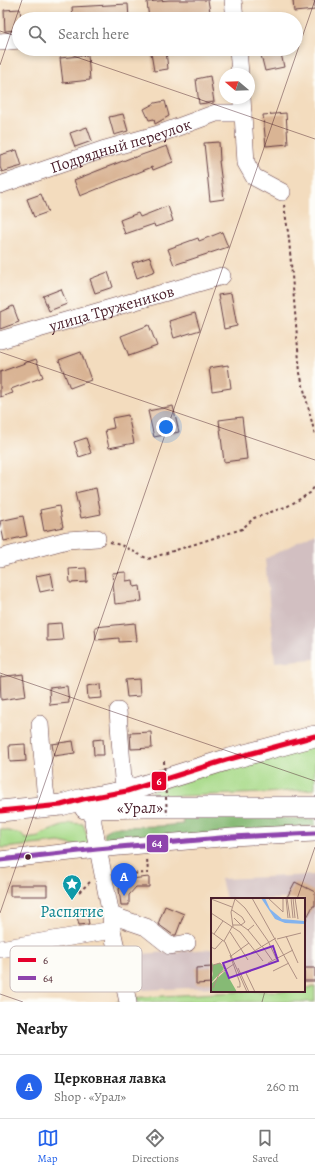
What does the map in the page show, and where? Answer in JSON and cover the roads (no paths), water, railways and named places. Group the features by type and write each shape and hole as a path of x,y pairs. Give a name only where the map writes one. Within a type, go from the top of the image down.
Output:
{"main road":[{"name":"«Урал»","path":"55,806 127,790 226,760 315,736"},
{"name":"«Урал»","path":"55,806 93,808 315,807"},
{"path":"0,811 55,806"}],"street":[{"path":"233,0 234,12"},
{"path":"0,42 12,41"},
{"path":"239,56 240,68"},
{"path":"242,105 246,163 254,177 282,192"},
{"name":"Подрядный переулок","path":"0,185 102,150 159,134 242,105"},
{"name":"улица Тружеников","path":"0,340 222,276"},
{"path":"0,558 67,540 97,538"},
{"path":"118,711 123,779 127,790"},
{"path":"40,724 45,789 55,806"},
{"path":"93,808 93,823 97,849 116,946"},
{"path":"0,860 97,849 232,837 315,834"},
{"path":"12,946 111,922 146,927 170,946 187,943"},
{"path":"0,949 10,947"},
{"path":"126,992 128,1002"}],"place":[{"name":"Церковная лавка","path":"124,896"},
{"name":"Распятие","path":"72,901"}]}
